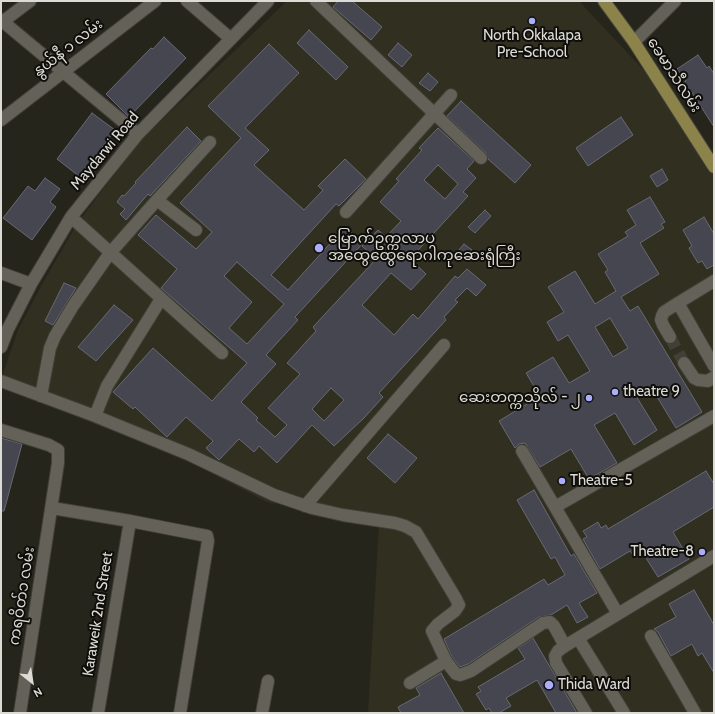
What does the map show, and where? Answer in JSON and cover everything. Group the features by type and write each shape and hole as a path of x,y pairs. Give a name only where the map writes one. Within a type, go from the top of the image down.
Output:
{"main road":[{"name":"ခေမာသီလမ်း","path":"604,1 634,42 714,167"}],"street":[{"path":"30,1 2,21 138,134"},
{"name":"နွယ်နီ ၁ လမ်း","path":"1,120 155,1"},
{"path":"187,1 231,39"},
{"name":"Maydarwi Road","path":"1,347 8,329 31,284 71,218 138,134 268,1"},
{"path":"316,1 435,113 480,158"},
{"path":"634,42 675,1"},
{"path":"346,212 451,95"},
{"path":"42,396 50,348 55,336 73,306 110,253 210,142"},
{"path":"157,200 196,230"},
{"path":"71,218 222,353"},
{"path":"1,273 31,284"},
{"path":"670,337 661,320 664,312 714,281"},
{"path":"95,416 107,386 161,299"},
{"path":"678,303 714,366"},
{"path":"305,506 444,345"},
{"path":"684,363 694,378 698,380 708,381 714,377"},
{"path":"1,381 95,416 188,454 274,495 305,506 343,515 405,526 416,532 459,605 455,611 438,624 432,631 435,640 446,660 456,674 471,671 543,623 550,622 554,626 565,646"},
{"path":"555,507 714,416"},
{"name":"ကရဝိတ်၁ လမ်း","path":"1,430 48,445 58,450 58,463 52,508 20,713"},
{"path":"522,451 618,614"},
{"path":"52,508 207,536 208,538 180,713"},
{"name":"Karaweik 2nd Street","path":"98,713 130,521"},
{"path":"586,713 556,663 555,656 558,651 714,556"},
{"path":"651,636 695,713"},
{"path":"578,638 624,713"},
{"path":"410,683 446,660"},
{"path":"262,713 268,681"}],"shaded area":[{"name":"မြောက်ဥက္ကလာပ အထွေထွေရောဂါကုဆေးရုံကြီး","path":"287,1 579,1 697,127 714,155 714,713 368,713 379,524 267,502 182,458 1,387 1,379 18,330 41,286 77,224 139,142"}],"building":[{"path":"338,1 352,1 382,27 371,40 333,7"},
{"path":"309,30 348,67 336,80 297,43"},
{"path":"164,37 186,58 129,117 106,94 151,48 153,49"},
{"path":"398,43 412,55 402,67 388,55"},
{"path":"269,44 299,73 245,128 269,150 254,165 304,210 323,190 318,186 345,159 366,179 339,206 336,204 271,275 288,290 345,227 363,243 295,317 298,320 266,355 276,364 241,402 258,418 256,420 275,437 287,425 268,408 300,374 287,363 316,331 313,327 376,259 362,246 378,230 386,237 401,221 380,202 399,181 396,179 422,150 419,148 438,128 474,161 467,169 476,178 463,192 468,196 410,259 426,274 411,290 391,273 362,305 394,335 413,314 418,319 455,276 458,278 467,269 486,285 476,296 467,288 455,300 458,302 444,317 446,320 379,393 383,397 364,418 334,446 312,425 277,463 259,446 254,452 239,439 219,460 206,448 213,441 186,417 167,437 135,407 133,409 113,392 153,348 212,401 247,363 161,288 177,269 138,235 156,215 196,249 212,232 180,203 241,138 208,106","holes":["438,165 458,184 445,199 424,180","237,262 284,304 247,344 229,328 252,302 224,276","331,388 344,400 324,421 312,409"]},
{"path":"698,55 707,68 709,66 714,74 714,127 691,91 689,93 683,83 686,81 677,69"},
{"path":"428,73 438,82 430,91 419,83"},
{"path":"461,101 531,165 515,183 488,159 486,153 447,116"},
{"path":"92,113 115,130 80,177 57,159"},
{"path":"621,117 633,135 588,166 576,148"},
{"path":"187,127 201,141 150,196 148,194 126,220 120,214 125,209 117,202"},
{"path":"662,169 668,180 657,187 650,176"},
{"path":"45,178 60,189 50,202 56,207 32,240 3,218 28,186 35,191"},
{"path":"650,197 665,222 661,224 664,228 640,243 659,274 621,297 630,311 638,306 702,412 676,428 651,387 636,396 657,430 634,445 615,413 594,425 617,463 589,479 571,449 540,467 525,443 519,444 515,448 499,421 540,396 526,373 553,357 569,383 590,371 568,335 558,341 547,322 564,312 548,287 575,271 595,304 616,291 605,272 608,270 598,254 628,236 625,232 636,225 627,210","holes":["610,318 628,348 613,357 595,327"]},
{"path":"485,210 491,216 475,233 468,227"},
{"path":"704,217 714,234 714,265 707,269 702,261 698,263 689,248 692,246 683,230"},
{"path":"464,244 472,250 465,257 458,251"},
{"path":"64,283 76,288 53,325 45,321"},
{"path":"114,305 133,320 96,361 78,347"},
{"path":"388,434 417,458 395,483 367,458"},
{"path":"1,438 22,444 4,511 1,511"},
{"path":"706,471 714,484 714,507 673,532 689,559 658,577 641,550 633,555 630,551 600,569 583,539 587,537 583,531 598,522 601,528 606,525 608,529"},
{"path":"534,490 571,556 574,554 597,593 579,603 588,617 577,623 567,605 551,615 539,617 468,664 460,667 452,657 444,639 544,579 548,585 565,575 555,557 551,559 517,500"},
{"path":"694,590 714,625 714,673 702,653 698,656 692,644 671,656 658,632 654,629 676,617 669,604"},
{"path":"533,638 577,713 556,713 537,680 506,698 511,706 499,713 492,713 489,708 486,710 476,694 481,691 478,687 525,659 518,648"},
{"path":"441,673 464,713 401,713 398,707 420,695 416,688"}],"tunnel":[{"path":"670,337 684,363"}],"place":[{"name":"North Okkalapa Pre-School","path":"532,21"},
{"name":"မြောက်ဥက္ကလာပ အထွေထွေရောဂါကုဆေးရုံကြီး","path":"319,248"},
{"name":"theatre 9","path":"615,392"},
{"name":"ဆေးတက္ကသိုလ် - ၂","path":"589,398"},
{"name":"Theatre-5","path":"562,481"},
{"name":"Theatre-8","path":"702,552"},
{"name":"Thida Ward","path":"549,685"}]}
